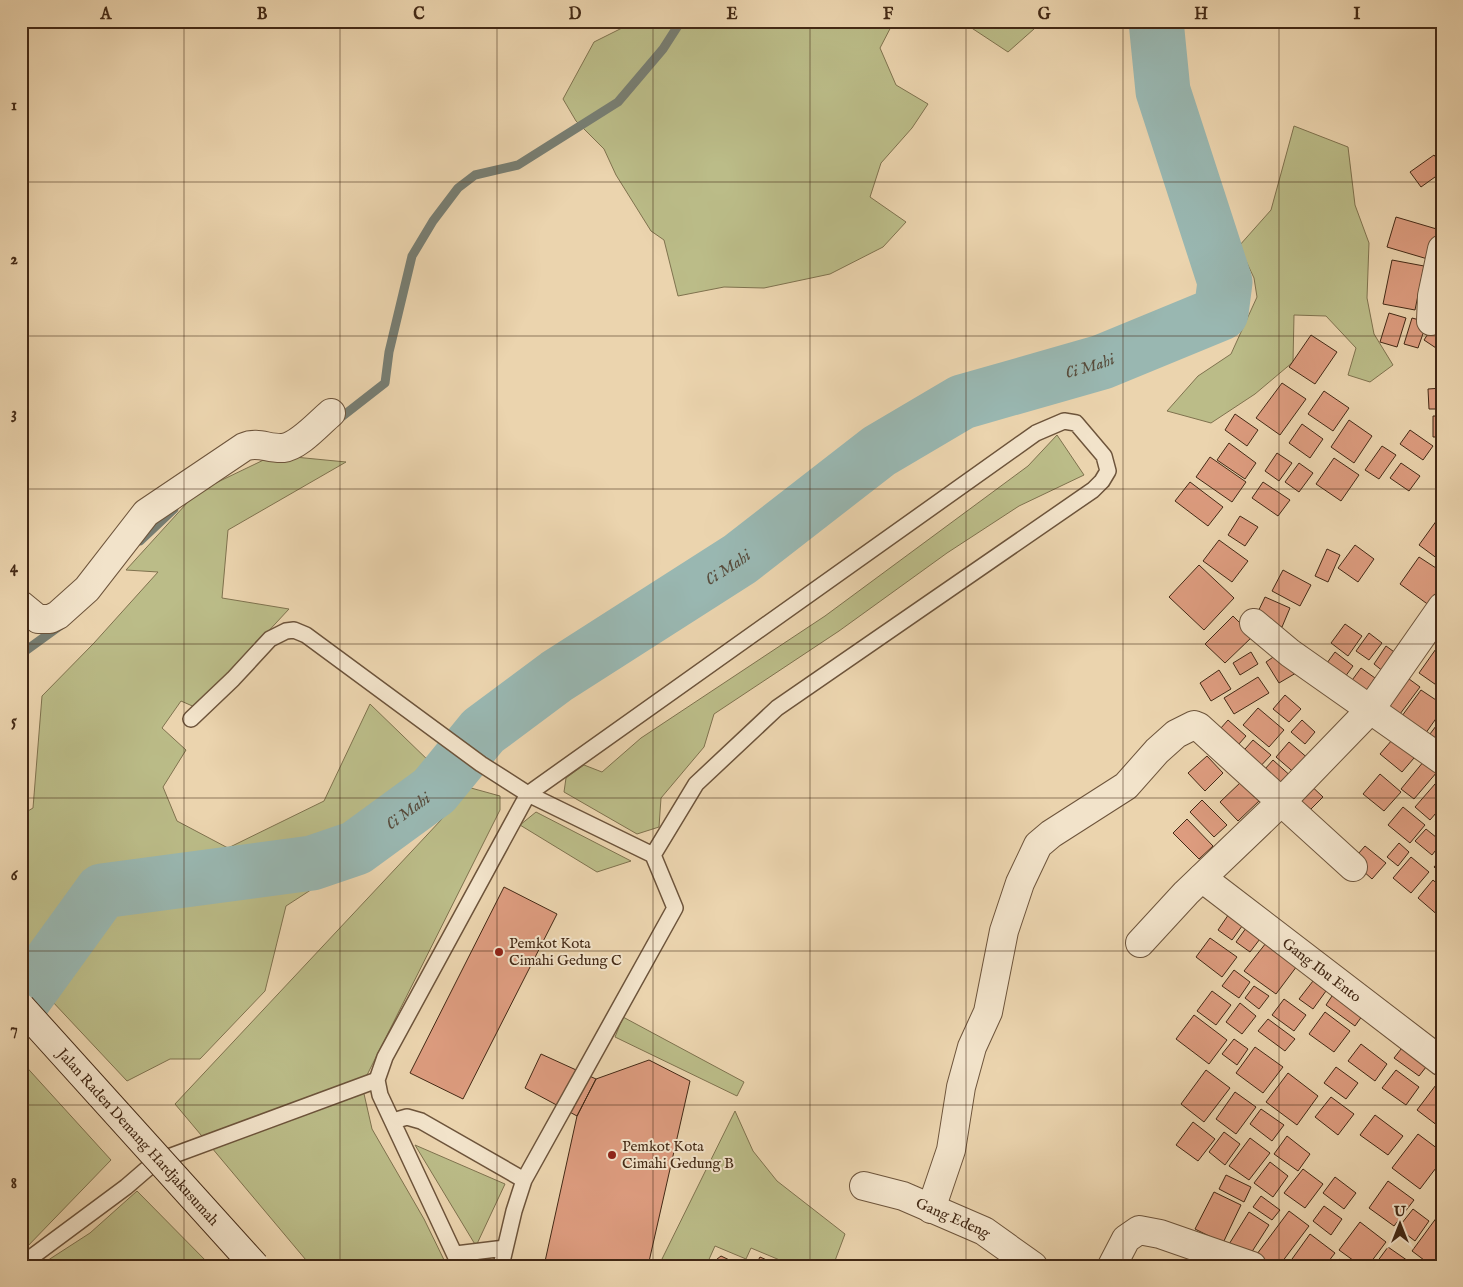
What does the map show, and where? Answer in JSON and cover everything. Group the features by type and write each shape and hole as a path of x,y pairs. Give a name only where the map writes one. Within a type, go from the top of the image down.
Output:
{"street":[{"path":"1431,322 1432,296 1442,249"},
{"path":"21,605 38,619 50,619 58,615 86,589 146,513 244,447 257,444 273,448 288,446 331,413"},
{"path":"1140,943 1202,878 1281,802 1370,710 1442,607"},
{"path":"1254,623 1290,653 1442,760"},
{"path":"931,1209 951,1150 961,1087 972,1047 988,1012 1004,931 1020,884 1038,845 1051,834 1126,786 1157,751 1176,734 1194,725 1199,727 1353,867"},
{"name":"Gang Ibu Ento","path":"1202,878 1442,1062"},
{"name":"Jalan Raden Demang Hardjakusumah","path":"21,1007 255,1266"},
{"name":"Gang Edeng","path":"864,1186 903,1196 984,1232 1034,1266"},
{"path":"1112,1266 1126,1239 1138,1230 1160,1234 1252,1266"}],"lane":[{"path":"505,1248 458,1260 380,1095 377,1080 385,1057 528,794 1036,433 1064,421 1076,423 1087,434 1104,456 1108,471 1098,486 777,708 696,784 653,855"},
{"path":"191,719 233,679 270,639 280,633 294,630 306,635 480,764 528,794 653,855 675,908 524,1180 501,1266"},
{"path":"21,1265 126,1187 155,1162 377,1080"},
{"path":"393,1122 407,1118 421,1121 524,1180"}],"green space":[{"path":"636,21 894,21 880,48 896,85 928,104 912,128 881,163 870,197 906,222 883,247 830,274 764,288 724,287 678,296 664,240 651,231 616,175 604,149 576,121 563,99 594,42"},
{"path":"961,21 1043,21 1008,52"},
{"path":"1294,126 1348,147 1355,205 1369,243 1367,298 1374,334 1393,365 1370,382 1348,375 1356,348 1326,316 1294,315 1293,362 1255,394 1211,423 1167,411 1198,376 1231,354 1257,297 1254,278 1239,246 1271,210"},
{"path":"1057,435 1084,475 1019,506 947,553 839,631 714,714 704,747 661,798 659,827 637,834 564,792 566,778 584,765 602,772 641,738 825,616 1028,466"},
{"path":"274,455 346,462 228,530 222,598 289,609 197,708 181,701 162,728 186,750 163,787 177,821 228,848 324,801 370,704 433,765 374,849 286,906 265,991 200,1059 170,1059 127,1081 21,968 21,815 33,808 42,696 94,643 158,572 126,570 197,492"},
{"path":"471,788 500,796 500,810 362,1085 372,1129 424,1219 447,1266 311,1266 175,1104"},
{"path":"536,812 631,861 597,872 520,825"},
{"path":"623,1017 744,1082 737,1096 615,1037"},
{"path":"21,1061 111,1160 24,1250 21,1248"},
{"path":"735,1111 753,1151 777,1181 845,1234 833,1266 794,1266 751,1248 746,1259 715,1246 706,1266 678,1266 662,1259"},
{"path":"415,1145 505,1184 476,1246"},
{"path":"137,1191 211,1266 39,1266 90,1233"}],"building":[{"path":"1434,155 1442,165 1442,172 1421,187 1410,172"},
{"path":"1396,217 1440,230 1431,260 1387,247"},
{"path":"1392,260 1424,266 1415,310 1383,304"},
{"path":"1389,313 1406,318 1397,347 1380,342"},
{"path":"1439,317 1442,319 1442,352 1424,340"},
{"path":"1412,318 1427,322 1418,348 1404,344"},
{"path":"1311,335 1337,352 1315,384 1289,367"},
{"path":"1282,383 1306,399 1280,435 1256,418"},
{"path":"1442,388 1442,409 1429,409 1428,389"},
{"path":"1324,391 1349,408 1333,431 1308,414"},
{"path":"1235,414 1258,430 1247,446 1225,430"},
{"path":"1433,416 1442,416 1442,437 1433,437"},
{"path":"1349,420 1372,436 1354,463 1331,447"},
{"path":"1302,424 1323,439 1310,458 1289,443"},
{"path":"1410,430 1433,446 1423,460 1400,444"},
{"path":"1229,443 1256,463 1245,479 1217,460"},
{"path":"1382,446 1396,455 1379,479 1365,470"},
{"path":"1277,453 1292,463 1279,481 1265,471"},
{"path":"1210,457 1246,482 1232,502 1196,477"},
{"path":"1334,458 1359,475 1341,501 1316,484"},
{"path":"1299,463 1313,473 1299,492 1285,482"},
{"path":"1401,463 1420,476 1409,491 1390,478"},
{"path":"1190,482 1223,507 1208,526 1175,501"},
{"path":"1263,482 1290,500 1278,516 1252,498"},
{"path":"1442,513 1442,554 1438,559 1419,545"},
{"path":"1240,516 1258,527 1245,546 1228,535"},
{"path":"1219,540 1248,561 1232,582 1203,561"},
{"path":"1355,545 1374,559 1358,582 1338,568"},
{"path":"1327,549 1340,555 1328,582 1315,576"},
{"path":"1419,557 1442,572 1442,604 1437,611 1400,584"},
{"path":"1199,565 1234,598 1204,630 1169,597"},
{"path":"1283,570 1311,585 1300,606 1272,591"},
{"path":"1265,597 1290,608 1282,627 1256,616"},
{"path":"1233,616 1253,636 1225,663 1205,644"},
{"path":"1345,624 1362,636 1348,656 1331,643"},
{"path":"1369,633 1382,643 1369,660 1356,651"},
{"path":"1386,646 1397,654 1384,672 1374,664"},
{"path":"1438,646 1442,649 1442,689 1419,673"},
{"path":"1282,651 1296,673 1279,683 1266,662"},
{"path":"1251,652 1258,664 1240,675 1233,663"},
{"path":"1335,652 1353,666 1342,681 1324,667"},
{"path":"1361,668 1375,678 1362,697 1347,687"},
{"path":"1219,670 1231,689 1211,701 1200,683"},
{"path":"1405,676 1420,687 1400,714 1385,703"},
{"path":"1258,677 1269,693 1234,714 1224,698"},
{"path":"1421,690 1442,704 1442,710 1423,737 1399,720"},
{"path":"1285,695 1301,709 1289,722 1273,709"},
{"path":"1258,708 1284,730 1269,747 1243,725"},
{"path":"1442,718 1442,749 1427,738"},
{"path":"1228,720 1246,736 1231,753 1213,737"},
{"path":"1302,720 1315,732 1305,744 1291,732"},
{"path":"1398,733 1420,751 1402,772 1380,754"},
{"path":"1253,740 1271,755 1255,772 1238,757"},
{"path":"1289,742 1310,760 1297,775 1276,757"},
{"path":"1207,756 1223,773 1205,791 1188,773"},
{"path":"1273,760 1294,779 1279,797 1257,778"},
{"path":"1424,761 1437,772 1414,799 1401,789"},
{"path":"1380,774 1401,792 1384,811 1363,794"},
{"path":"1442,776 1442,806 1430,820 1415,807"},
{"path":"1305,780 1323,797 1306,814 1289,798"},
{"path":"1242,781 1260,800 1238,821 1220,802"},
{"path":"1202,800 1227,825 1214,837 1190,812"},
{"path":"1403,807 1425,825 1410,843 1388,825"},
{"path":"1442,814 1442,827 1435,822"},
{"path":"1187,819 1213,846 1199,859 1173,833"},
{"path":"1426,829 1442,842 1432,855 1415,841"},
{"path":"1399,843 1409,852 1398,866 1387,857"},
{"path":"1365,846 1386,863 1372,879 1352,861"},
{"path":"1411,857 1429,872 1411,893 1393,878"},
{"path":"1442,858 1442,874 1434,867"},
{"path":"1433,880 1442,888 1442,915 1440,917 1418,898"},
{"path":"504,887 557,914 463,1099 410,1073"},
{"path":"1231,911 1245,922 1232,940 1218,930"},
{"path":"1249,924 1263,935 1250,952 1236,942"},
{"path":"1210,938 1237,957 1222,977 1196,957"},
{"path":"1266,943 1297,966 1276,994 1244,971"},
{"path":"1234,970 1250,982 1239,998 1222,986"},
{"path":"1313,981 1326,991 1313,1009 1299,999"},
{"path":"1254,986 1269,996 1259,1009 1245,998"},
{"path":"1336,990 1365,1012 1355,1026 1326,1005"},
{"path":"1212,991 1231,1005 1216,1025 1197,1011"},
{"path":"1284,999 1306,1015 1294,1031 1272,1015"},
{"path":"1240,1003 1256,1016 1242,1034 1226,1022"},
{"path":"1325,1012 1350,1031 1334,1052 1309,1034"},
{"path":"1194,1015 1227,1040 1209,1064 1176,1039"},
{"path":"1268,1019 1295,1039 1285,1051 1258,1031"},
{"path":"1234,1039 1248,1049 1237,1065 1222,1054"},
{"path":"1361,1044 1387,1064 1375,1081 1348,1061"},
{"path":"1405,1044 1430,1062 1419,1076 1394,1058"},
{"path":"1255,1047 1283,1067 1263,1093 1236,1073"},
{"path":"541,1054 596,1079 577,1116 525,1088"},
{"path":"649,1060 690,1081 648,1266 544,1266 577,1116 596,1079"},
{"path":"1336,1067 1358,1083 1346,1099 1324,1083"},
{"path":"1206,1070 1230,1088 1204,1122 1181,1104"},
{"path":"1396,1070 1419,1087 1406,1105 1382,1088"},
{"path":"1288,1073 1318,1096 1297,1125 1266,1102"},
{"path":"1442,1077 1442,1129 1417,1110"},
{"path":"1235,1092 1256,1107 1236,1134 1216,1119"},
{"path":"1331,1097 1354,1114 1338,1135 1315,1117"},
{"path":"1261,1109 1284,1125 1272,1141 1250,1124"},
{"path":"1375,1115 1403,1136 1388,1155 1360,1135"},
{"path":"1193,1122 1215,1139 1198,1161 1176,1145"},
{"path":"1224,1132 1240,1144 1225,1165 1209,1152"},
{"path":"1418,1134 1442,1152 1442,1160 1420,1189 1392,1168"},
{"path":"1287,1136 1310,1154 1298,1171 1274,1154"},
{"path":"1250,1138 1270,1153 1249,1180 1229,1166"},
{"path":"1270,1162 1288,1176 1273,1197 1254,1183"},
{"path":"1303,1169 1323,1184 1305,1208 1284,1193"},
{"path":"1226,1175 1251,1187 1244,1202 1219,1189"},
{"path":"1335,1177 1356,1193 1344,1209 1323,1193"},
{"path":"1388,1181 1414,1200 1394,1226 1369,1208"},
{"path":"1214,1192 1241,1205 1223,1243 1195,1229"},
{"path":"1261,1196 1280,1210 1272,1220 1253,1207"},
{"path":"1324,1206 1342,1219 1331,1235 1313,1221"},
{"path":"1413,1209 1429,1221 1415,1241 1398,1228"},
{"path":"1289,1211 1309,1226 1279,1266 1265,1266 1254,1258"},
{"path":"1249,1212 1269,1225 1246,1261 1226,1249"},
{"path":"1437,1217 1442,1220 1442,1253 1432,1266 1412,1251"},
{"path":"1360,1222 1386,1242 1368,1266 1361,1266 1339,1250"},
{"path":"1310,1234 1335,1253 1325,1266 1287,1266"},
{"path":"1388,1247 1411,1263 1409,1266 1374,1266"},
{"path":"721,1256 742,1266 708,1266"},
{"path":"760,1257 780,1266 755,1266"},
{"path":"1339,1259 1348,1266 1334,1266"}],"waterway":[{"path":"335,422 385,383 389,352 412,256 433,221 458,188 475,175 518,165 618,102 663,49 681,21"},
{"name":"Ci Mahi","path":"21,1003 102,891 312,863 356,848 434,791 483,731 557,676 740,559 879,451 962,402 1102,362 1221,313 1225,282 1163,91 1156,21"},
{"path":"140,541 174,509"},
{"path":"21,654 61,625"}],"place":[{"name":"Pemkot Kota Cimahi Gedung C","path":"499,952"},
{"name":"Pemkot Kota Cimahi Gedung B","path":"612,1155"}]}
